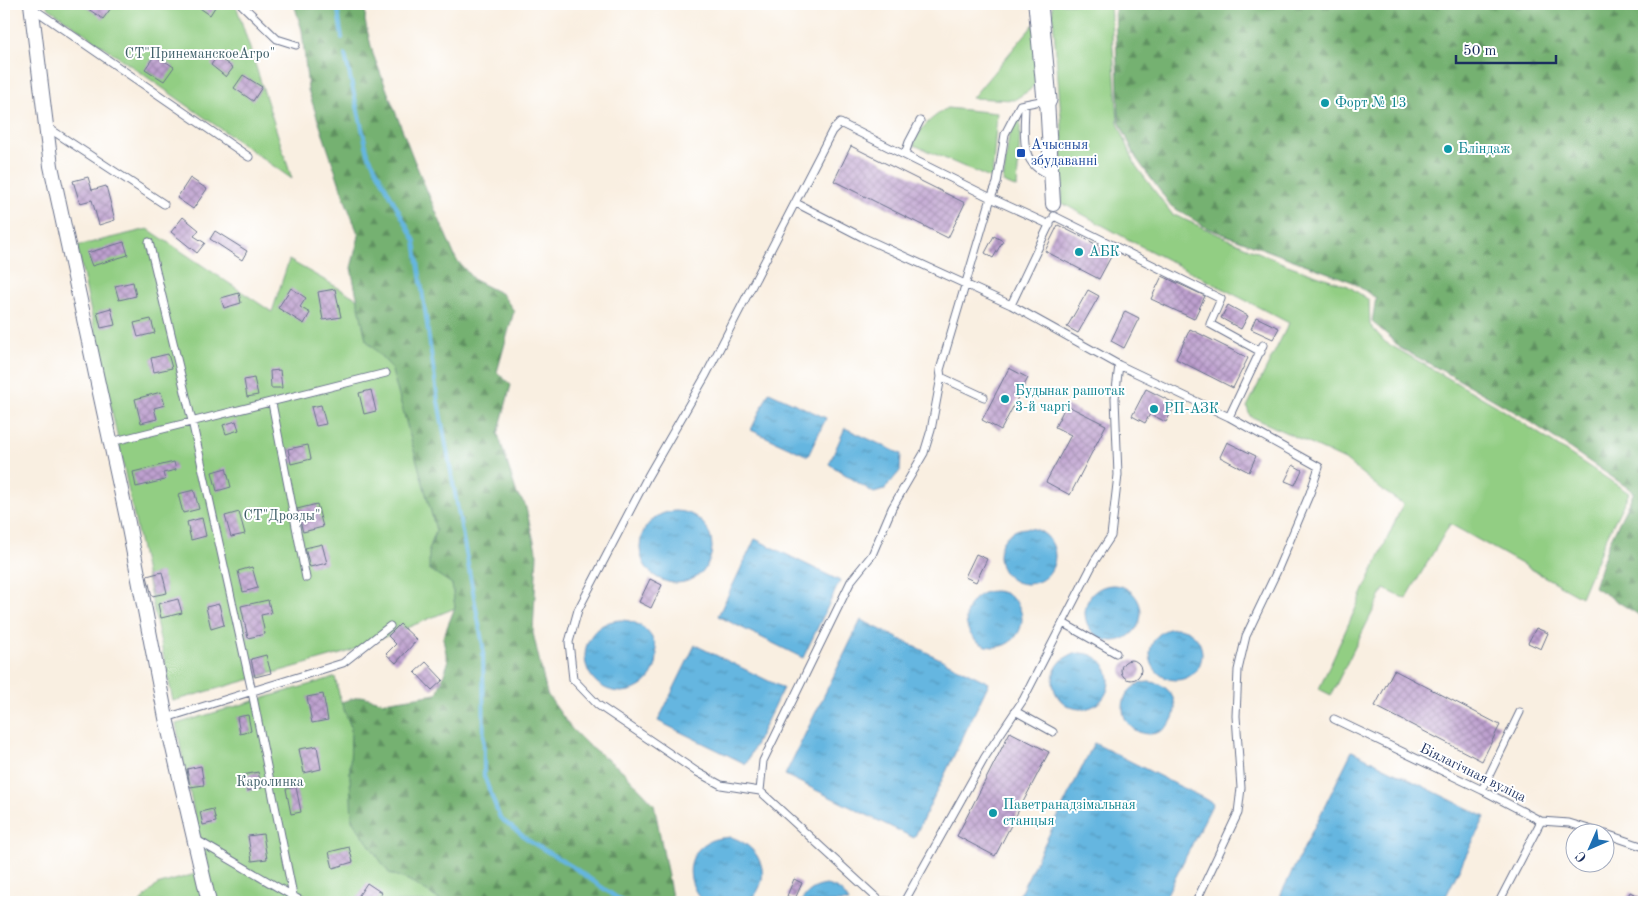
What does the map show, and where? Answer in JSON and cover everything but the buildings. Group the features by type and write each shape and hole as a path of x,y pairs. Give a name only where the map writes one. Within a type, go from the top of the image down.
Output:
{"street":[{"path":"1038,4 1047,100 1053,210"},
{"path":"31,5 52,166 111,442 166,718 208,902"}],"lane":[{"path":"241,4 277,39 296,46"},
{"path":"31,5 249,157"},
{"path":"760,791 763,761 851,581 872,555 892,508 924,453 931,430 941,377 940,370 964,285 997,183 1005,134 1020,105 1047,100"},
{"path":"1026,104 1025,148 1032,165 1043,173 1050,175"},
{"path":"905,154 920,121"},
{"path":"1050,225 840,123 832,131 706,375 648,476 578,610 569,642 573,679 598,705 705,776 722,785 760,791 880,901 904,902 985,757 1023,700 1094,562 1111,536 1118,475 1115,398 1119,365"},
{"path":"46,127 164,204"},
{"path":"796,203 862,237 1011,305 1119,365 1229,417 1319,467 1284,554 1246,636 1238,670 1236,698 1241,788 1238,813 1196,902"},
{"path":"1011,305 1050,225 1053,210 1222,299 1210,324 1262,348 1229,417"},
{"path":"149,242 192,421 252,692 293,895"},
{"path":"111,442 386,373"},
{"path":"941,377 984,397"},
{"path":"272,403 306,578"},
{"path":"1063,623 1116,652"},
{"path":"166,718 343,663 390,626"},
{"path":"1015,711 1053,732"},
{"path":"1482,790 1520,712"},
{"name":"Біялагічная вуліца","path":"1334,720 1482,790 1541,821 1573,824"},
{"path":"1499,902 1541,821"},
{"name":"Біялагічная вуліца","path":"1616,838 1644,847"},
{"path":"195,839 303,902"}],"green space":[{"name":"СТ\"ПринеманскоеАгро\"","path":"47,4 230,4 237,8 292,179 47,7"},
{"path":"294,4 366,4 365,21 373,54 414,160 456,259 474,280 502,294 514,311 497,372 511,385 498,434 517,494 525,504 537,554 533,633 547,694 571,728 588,745 623,771 654,804 673,902 443,902 410,881 389,873 352,820 350,778 351,727 341,702 362,696 384,702 437,694 448,663 443,638 455,607 452,584 429,569 429,550 436,530 391,367 366,340 351,268 359,236 308,90 302,30"},
{"path":"1052,4 1110,4 1118,123 1136,166 1172,214 1285,264 1348,286 1369,300 1370,325 1385,342 1497,406 1629,493 1605,540 1581,597 1450,524 1406,599 1384,589 1331,695 1319,689 1403,504 1382,490 1345,460 1250,416 1247,407 1289,323 1062,203 1062,128"},
{"path":"1115,4 1644,4 1644,618 1594,587 1608,545 1634,492 1522,416 1400,348 1372,322 1376,298 1350,281 1207,228 1171,206 1136,158 1119,121"},
{"path":"1034,24 1039,78 1030,90 1014,100 972,98"},
{"path":"947,108 997,113 992,179 914,145 919,133 931,119"},
{"path":"1021,115 1017,188 1003,182 1009,135"},
{"name":"СТ\"Дрозды\"","path":"148,229 272,312 289,260 358,299 366,340 391,367 436,530 429,550 452,584 455,608 348,652 173,701 77,246"},
{"name":"Каролинка","path":"335,677 341,702 351,727 350,778 389,873 410,881 443,902 140,902 157,885 209,870 198,833 176,724"}],"water":[{"path":"769,392 826,418 808,456 751,430"},
{"path":"845,428 901,454 900,471 884,490 874,493 829,464"},
{"path":"683,511 702,521 710,533 712,547 710,561 702,573 690,581 669,583 650,573 642,561 640,540 650,521 662,513"},
{"path":"1022,528 1032,528 1047,536 1053,545 1055,556 1053,567 1047,576 1032,584 1022,584 1011,579 1004,572 999,561 999,551 1004,540 1011,533"},
{"path":"755,539 840,581 803,658 718,616"},
{"path":"1108,585 1118,585 1133,593 1139,602 1141,613 1139,624 1133,633 1118,641 1108,641 1097,636 1090,629 1085,618 1085,608 1090,597 1097,590"},
{"path":"989,591 999,591 1014,599 1020,608 1022,619 1020,630 1014,639 999,647 989,647 978,642 971,635 966,624 966,614 971,603 978,596"},
{"path":"628,620 647,630 655,642 657,656 655,670 647,682 635,690 614,692 595,682 587,670 585,649 595,630 607,622"},
{"path":"861,620 989,683 914,838 785,775"},
{"path":"1176,628 1190,632 1198,640 1202,654 1198,668 1190,676 1176,680 1162,676 1154,668 1150,654 1154,640 1162,632"},
{"path":"695,645 783,688 746,764 658,721"},
{"path":"1076,653 1086,653 1101,661 1107,670 1109,681 1107,692 1101,701 1086,709 1076,709 1065,704 1058,697 1053,686 1053,676 1058,665 1065,658"},
{"path":"1149,682 1163,686 1171,694 1175,708 1171,722 1163,730 1149,734 1135,730 1127,722 1123,708 1127,694 1135,686"},
{"path":"1094,743 1213,803 1163,902 1016,902"},
{"path":"1352,751 1485,817 1443,902 1277,902"},
{"path":"731,837 750,848 761,864 761,883 757,893 749,902 704,902 698,895 691,879 691,862 700,848 708,842"},
{"path":"826,885 840,891 849,902 801,902 811,890"}],"waterway":[{"path":"337,4 342,38"},
{"path":"345,55 368,154 415,241 438,401 483,646 484,776 500,818 531,842 573,867 623,902"}],"place":[{"name":"Форт № 13","path":"1325,103"},
{"name":"Бліндаж","path":"1448,149"},
{"name":"Ачысныя збудаванні","path":"1021,153"},
{"name":"АБК","path":"1079,252"},
{"name":"Будынак рашотак 3-й чаргі","path":"1005,399"},
{"name":"РП-АЗК","path":"1154,409"},
{"name":"Паветранадзімальная станцыя","path":"993,813"}]}
